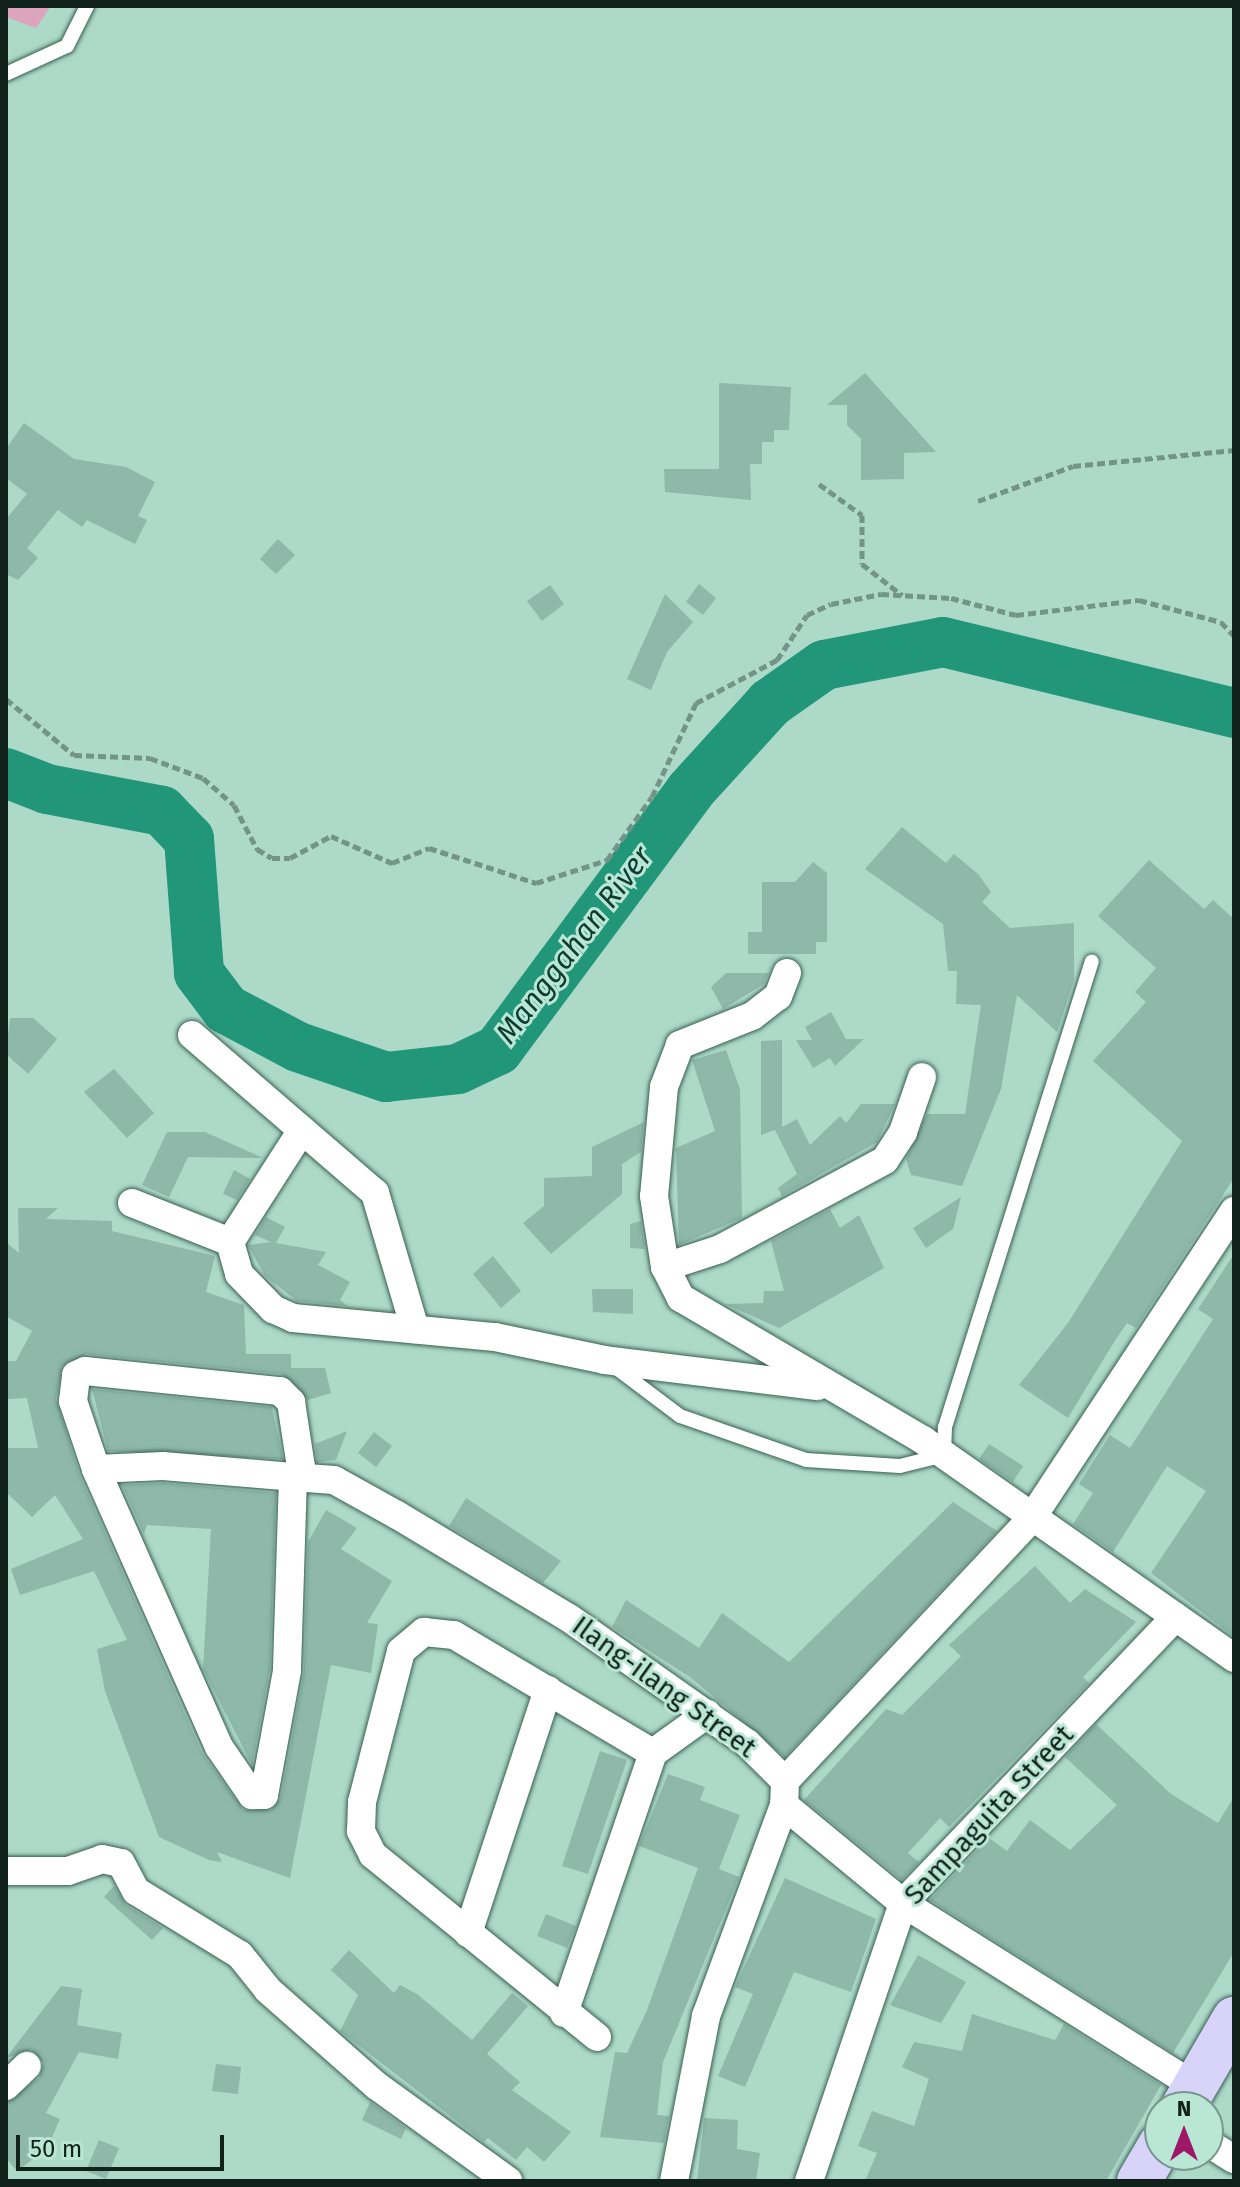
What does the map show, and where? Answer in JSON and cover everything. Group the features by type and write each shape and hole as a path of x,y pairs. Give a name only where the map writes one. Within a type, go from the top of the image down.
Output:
{"main road":[{"path":"1193,2091 1234,2019"}],"street":[{"path":"787,973 778,996 752,1016 692,1039 675,1054 664,1087 654,1196 665,1267 681,1298 944,1455 1031,1519 1234,1658"},
{"path":"192,1035 375,1193 415,1329"},
{"path":"665,1267 720,1249 885,1160 903,1132 922,1077"},
{"path":"302,1130 230,1242 239,1274 273,1309 332,1324 415,1329 605,1360 830,1388"},
{"path":"132,1203 230,1242"},
{"path":"674,2181 706,2016 785,1793 1031,1519 1234,1211"},
{"path":"85,1371 280,1391 291,1402 301,1467 293,1477 287,1671 264,1795 252,1795 219,1747 96,1469 74,1412 72,1386 85,1371"},
{"path":"96,1469 293,1477"},
{"name":"Ilang-ilang Street","path":"293,1477 334,1480 569,1618 707,1714 785,1793 903,1903 1181,2091"},
{"name":"Sampaguita Street","path":"809,2181 903,1903 1175,1617"},
{"path":"597,2037 373,1855 361,1831 401,1651 411,1639 424,1632 454,1635 653,1753"},
{"path":"468,1933 548,1690"},
{"path":"564,2013 653,1753 707,1714"},
{"path":"6,1871 68,1871 102,1859 121,1863 136,1891 240,1955 268,1990 377,2086 508,2181"},
{"path":"6,2086 27,2066"}],"lane":[{"path":"6,74 67,46 87,6"},
{"path":"605,1360 680,1416 806,1460 900,1466 944,1455 945,1427 1092,962"}],"path":[{"path":"978,501 1073,466 1234,450"},
{"path":"819,484 862,515 862,564 903,596"},
{"path":"6,699 74,755 150,758 203,778 234,805 257,849 272,858 290,858 331,836 392,863 429,848 504,879 536,883 607,860 625,841 696,703 714,688 777,660 807,615 856,597 951,598 1016,615 1139,600 1221,622 1234,636"}],"shaded area":[{"path":"6,6 51,6 36,28 6,17"}],"building":[{"path":"865,373 936,452 904,453 904,479 861,480 861,439 847,425 847,405 827,405"},
{"path":"719,383 791,387 789,430 774,430 774,442 762,442 762,464 750,464 751,500 665,492 664,469 719,469"},
{"path":"24,423 74,459 126,467 155,482 138,516 147,520 135,544 87,520 82,527 58,510 27,548 38,558 18,580 6,574 6,519 27,494 6,478 6,449"},
{"path":"278,539 295,555 276,574 260,559"},
{"path":"699,584 716,598 703,615 686,602"},
{"path":"550,585 564,604 542,621 527,601"},
{"path":"665,594 693,622 667,652 651,690 627,679"},
{"path":"902,827 946,863 954,854 978,874 991,892 982,902 1010,928 1074,923 1074,980 1057,1032 1017,995 1001,1089 962,1186 911,1175 906,1159 927,1114 965,1114 981,1005 956,1004 957,971 948,971 943,924 865,869"},
{"path":"1149,860 1204,909 1213,900 1234,919 1234,1178 1136,1328 1127,1323 1068,1418 1019,1385 1068,1323 1182,1141 1093,1061 1146,1002 1135,992 1156,968 1098,916"},
{"path":"813,862 827,873 827,942 816,942 816,954 748,954 748,932 762,932 762,882 795,882"},
{"path":"726,973 769,973 764,984 723,1009 711,987"},
{"path":"831,1012 846,1039 864,1039 835,1066 830,1058 813,1068 796,1040 812,1040 805,1027"},
{"path":"10,1018 33,1018 57,1039 28,1074 6,1054"},
{"path":"782,1040 782,1127 797,1119 810,1145 840,1116 846,1123 861,1104 895,1104 877,1142 782,1196 778,1188 797,1174 775,1130 780,1128 761,1135 761,1041"},
{"path":"726,1050 740,1089 742,1218 679,1245 676,1148 715,1131 692,1060"},
{"path":"114,1069 154,1113 127,1138 84,1092"},
{"path":"644,1122 641,1152 622,1164 622,1194 551,1254 523,1223 544,1206 544,1178 592,1176 592,1147"},
{"path":"167,1132 205,1132 263,1158 188,1157 169,1197 142,1185"},
{"path":"234,1170 250,1179 237,1200 223,1194"},
{"path":"961,1197 953,1229 926,1248 913,1228"},
{"path":"18,1208 58,1208 46,1219 112,1221 112,1231 215,1256 206,1292 244,1305 246,1354 291,1354 291,1368 325,1368 331,1393 308,1400 282,1374 86,1354 62,1366 56,1399 80,1476 202,1753 243,1810 271,1810 281,1798 304,1672 308,1542 326,1510 357,1528 341,1549 392,1581 367,1623 378,1624 371,1673 331,1665 290,1878 217,1852 222,1862 209,1860 159,1837 105,1691 97,1649 127,1640 94,1571 20,1595 11,1569 83,1539 55,1495 32,1517 6,1492 6,1448 38,1448 27,1398 6,1399 6,1361 16,1361 32,1331 6,1316 6,1242 19,1253"},
{"path":"830,1209 840,1228 859,1215 884,1268 779,1328 725,1304 763,1303 764,1291 784,1291 771,1241"},
{"path":"266,1217 285,1227 276,1243 326,1252 318,1265 350,1282 340,1300 348,1306 297,1301 265,1276 248,1245 271,1242 255,1235"},
{"path":"641,1221 645,1249 630,1248 630,1224"},
{"path":"1234,1254 1234,1637 1151,1573 1206,1491 1167,1466 1113,1552 1073,1524 1093,1493 1079,1484 1110,1435 1130,1448 1213,1319 1198,1309"},
{"path":"493,1256 521,1291 501,1308 473,1274"},
{"path":"592,1289 633,1289 633,1314 593,1312"},
{"path":"92,1389 272,1407 283,1459 108,1451"},
{"path":"347,1431 336,1460 317,1462 315,1444"},
{"path":"374,1432 392,1446 376,1467 358,1453"},
{"path":"989,1444 1023,1466 1013,1482 979,1459"},
{"path":"163,1483 276,1493 270,1669 252,1765 203,1669 211,1529 147,1525 144,1534 122,1485"},
{"path":"466,1498 561,1561 543,1583 449,1526"},
{"path":"953,1502 997,1531 785,1757 690,1677 612,1627 626,1600 699,1648 722,1613 789,1662"},
{"path":"1035,1566 1070,1603 1085,1589 1136,1622 1083,1677 1089,1683 949,1827 940,1818 908,1853 919,1862 902,1880 804,1800 886,1709 902,1715 961,1656 949,1645"},
{"path":"1096,1724 1171,1794 1218,1823 1234,1797 1234,1952 1173,2053 930,1900 989,1838 1007,1851 1030,1820 1070,1850 1117,1805 1065,1757"},
{"path":"600,1751 627,1760 588,1874 562,1866"},
{"path":"668,1774 705,1787 700,1800 740,1815 719,1869 739,1877 663,2062 657,2115 669,2116 664,2143 600,2137 615,2052 627,2053 647,2010 698,1868 639,1846"},
{"path":"785,1878 876,1919 851,1992 794,1972 745,2087 718,2076 753,1994 735,1987"},
{"path":"114,1886 126,1905 163,1928 152,1940 104,1897"},
{"path":"546,1914 576,1926 567,1948 537,1936"},
{"path":"349,1950 394,1993 400,1985 417,1994 472,2040 512,1993 528,2006 487,2054 520,2082 512,2090 571,2132 544,2162 527,2147 516,2160 488,2138 484,2142 340,2031 358,1995 331,1970"},
{"path":"918,1955 966,1982 941,2023 890,2005"},
{"path":"61,1986 82,1989 77,2025 122,2033 118,2059 79,2052 46,2113 60,2119 47,2149 17,2171 6,2158 6,2103 39,2078 44,2063 31,2050 6,2058"},
{"path":"972,2014 1055,2040 1064,2024 1161,2085 1158,2091 1144,2091 1144,2115 1106,2181 865,2181 877,2153 858,2146 872,2111 914,2126 929,2079 902,2067 914,2042 962,2051"},
{"path":"216,2064 241,2067 238,2094 212,2091"},
{"path":"370,2102 406,2128 401,2139 362,2120"},
{"path":"704,2118 738,2120 737,2149 760,2153 756,2181 697,2181"},
{"path":"99,2140 119,2148 106,2179 86,2171"}],"waterway":[{"name":"Manggahan River","path":"6,773 47,789 162,811 189,839 199,973 226,1009 298,1047 386,1077 458,1069 498,1050 690,791 770,703 824,665 943,642 1234,713"}]}
